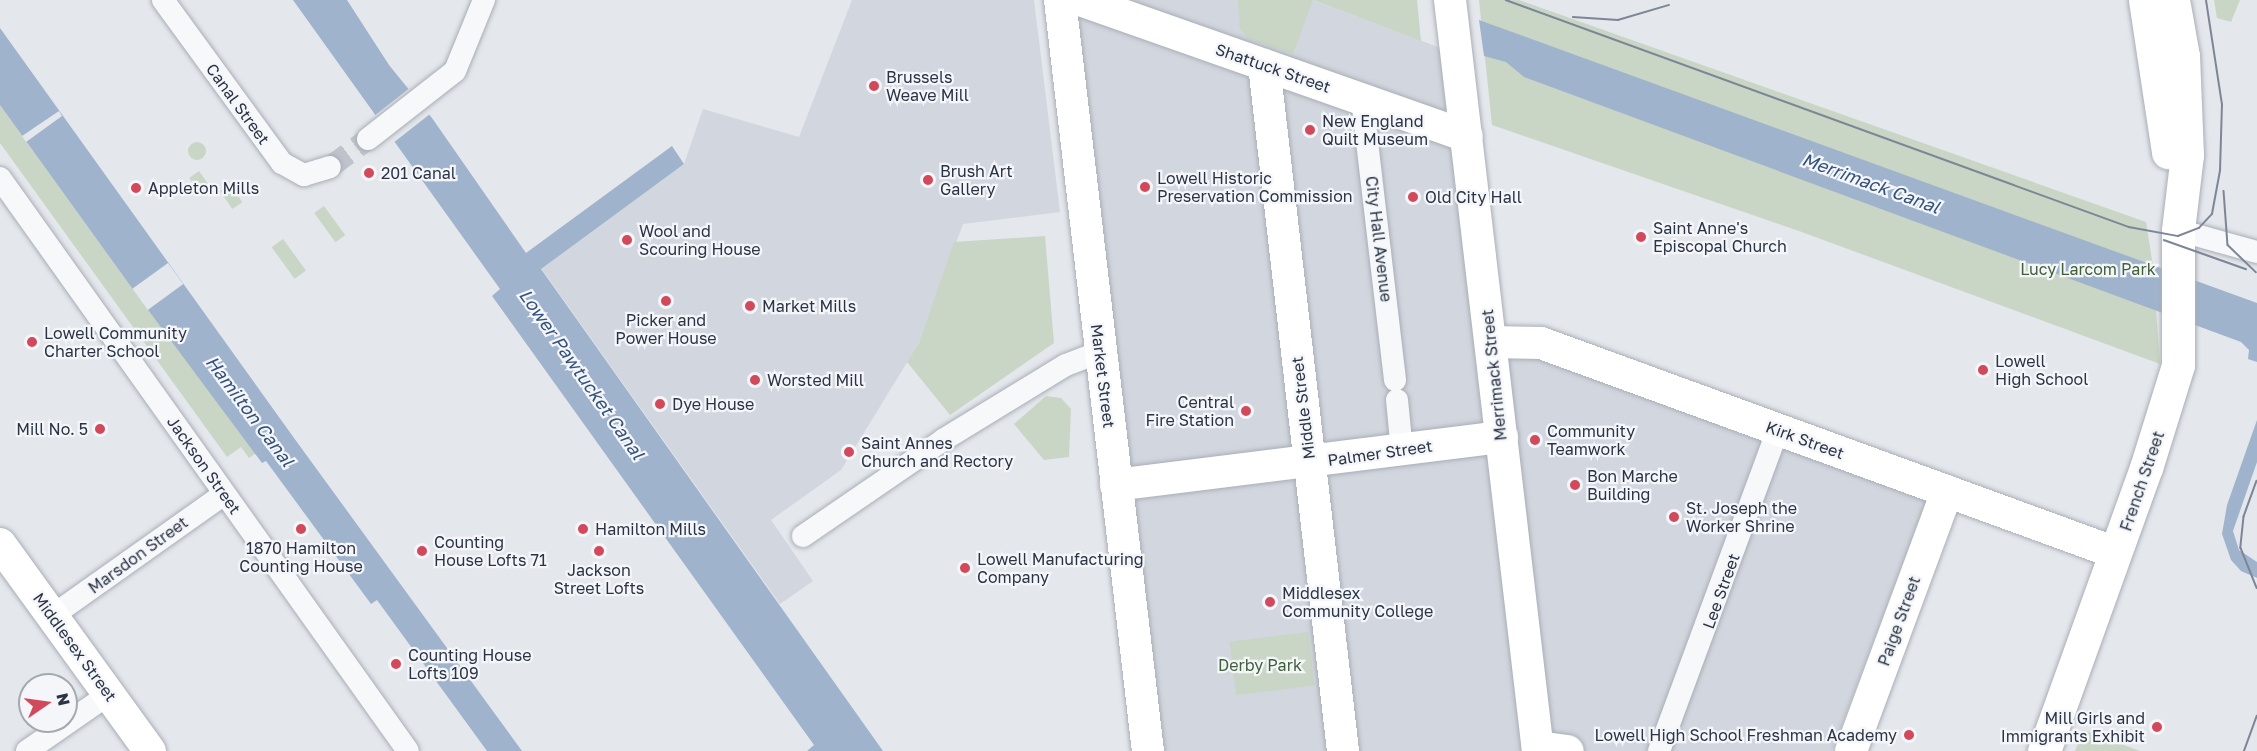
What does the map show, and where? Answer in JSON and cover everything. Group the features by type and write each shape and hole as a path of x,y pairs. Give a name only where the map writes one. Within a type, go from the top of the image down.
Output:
{"main road":[{"path":"2145,0 2179,215"},
{"path":"2173,0 2186,101 2187,154 2179,215"},
{"name":"French Street","path":"2044,751 2173,391 2181,331 2178,269 2179,215"}],"street":[{"name":"Canal Street","path":"163,0 286,167 304,175 330,167"},
{"path":"371,136 435,89 459,65 484,0"},
{"name":"Market Street","path":"1060,0 1148,751"},
{"name":"Shattuck Street","path":"1080,0 1467,136"},
{"name":"Merrimack Street","path":"1450,0 1502,437 1548,750"},
{"name":"Middle Street","path":"1264,65 1343,751"},
{"name":"City Hall Avenue","path":"1362,99 1402,451"},
{"name":"Jackson Street","path":"0,178 408,751"},
{"path":"2179,215 2257,252"},
{"name":"Kirk Street","path":"1491,342 1540,343 2116,553"},
{"path":"803,536 943,440 1066,365 1100,352"},
{"name":"Lee Street","path":"1659,751 1778,430"},
{"name":"Palmer Street","path":"1116,485 1310,463 1502,437"},
{"name":"Paige Street","path":"1851,751 1947,491"},
{"name":"Marsdon Street","path":"52,616 224,494"},
{"name":"Middlesex Street","path":"0,544 150,751"},
{"path":"27,751 109,694"}],"shaded area":[{"name":"Market Mills","path":"852,0 1034,0 1060,212 963,224 919,343 841,470 771,520 813,581 780,604 541,268 684,164 703,109 799,137"},
{"path":"1072,0 1312,0 1454,53 1490,353 1533,352 1928,497 1832,751 1162,751"}],"green space":[{"path":"1238,0 1313,0 1293,54 1248,39 1240,29"},
{"path":"1313,0 1417,0 1421,41"},
{"name":"Lucy Larcom Park","path":"1479,0 1519,0 2146,222 2153,266 2160,364 1799,231 1492,125"},
{"path":"2214,0 2240,0 2231,22 2217,18"},
{"path":"0,105 134,291 256,453 249,458 241,447 227,457 0,143"},
{"path":"193,142 201,142 206,147 204,158 193,160 188,155 188,147"},
{"path":"199,171 211,188 201,195 189,178"},
{"path":"230,184 242,202 232,209 220,191"},
{"path":"324,206 345,235 335,242 314,213"},
{"path":"1045,236 1054,343 950,415 907,362 919,343 954,242"},
{"path":"283,239 306,271 295,279 272,247"},
{"path":"1046,396 1061,398 1071,409 1069,457 1044,460 1014,424"},
{"name":"Derby Park","path":"1308,632 1315,686 1236,695 1230,642"},
{"path":"2083,730 2140,751 2075,751"}],"water":[{"name":"Lower Pawtucket Canal","path":"293,0 347,0 389,65 432,118 526,253 672,146 684,164 541,269 883,751 807,751 814,745 492,296 500,289"},
{"name":"Merrimack Canal","path":"1479,20 2257,303 2257,362 2248,359 2249,350 2241,342 1524,77 1506,62 1484,56"},
{"name":"Hamilton Canal","path":"0,28 522,751 487,751 377,600 371,604 266,461 262,463 134,291 0,105"},
{"path":"2257,420 2257,462 2233,531 2239,550 2257,562 2257,578 2241,571 2231,560 2222,534 2227,505"}],"pier":[{"path":"411,87 431,113 393,143 372,117"},
{"path":"59,111 62,116 26,142 22,136"},
{"path":"168,263 183,284 148,310 132,289"}],"tunnel":[{"path":"330,167 368,139"}],"tram line":[{"path":"1506,0 2129,227 2178,236 2199,228 2212,214 2220,171 2222,105 2206,0"},
{"path":"1573,17 1618,20 1669,5"},
{"path":"2224,191 2228,245 2256,272"},
{"path":"2164,240 2246,269"},
{"path":"2257,481 2244,517 2241,548 2257,588"},
{"path":"2244,751 2257,716"}],"place":[{"name":"Brussels Weave Mill","path":"874,86"},
{"name":"New England Quilt Museum","path":"1310,130"},
{"name":"201 Canal","path":"369,173"},
{"name":"Brush Art Gallery","path":"928,180"},
{"name":"Lowell Historic Preservation Commission","path":"1145,187"},
{"name":"Appleton Mills","path":"136,188"},
{"name":"Old City Hall","path":"1413,197"},
{"name":"Saint Anne's Episcopal Church","path":"1641,237"},
{"name":"Wool and Scouring House","path":"627,240"},
{"name":"Picker and Power House","path":"666,301"},
{"name":"Market Mills","path":"750,306"},
{"name":"Lowell Community Charter School","path":"32,342"},
{"name":"Lowell High School","path":"1983,370"},
{"name":"Worsted Mill","path":"755,380"},
{"name":"Dye House","path":"660,404"},
{"name":"Central Fire Station","path":"1246,411"},
{"name":"Mill No. 5","path":"100,429"},
{"name":"Community Teamwork","path":"1535,440"},
{"name":"Saint Annes Church and Rectory","path":"849,452"},
{"name":"Bon Marche Building","path":"1575,485"},
{"name":"St. Joseph the Worker Shrine","path":"1674,517"},
{"name":"1870 Hamilton Counting House","path":"301,529"},
{"name":"Hamilton Mills","path":"583,529"},
{"name":"Counting House Lofts 71","path":"422,551"},
{"name":"Jackson Street Lofts","path":"599,551"},
{"name":"Lowell Manufacturing Company","path":"965,568"},
{"name":"Middlesex Community College","path":"1270,602"},
{"name":"Counting House Lofts 109","path":"396,664"},
{"name":"Mill Girls and Immigrants Exhibit","path":"2157,727"},
{"name":"Lowell High School Freshman Academy","path":"1909,735"}]}
